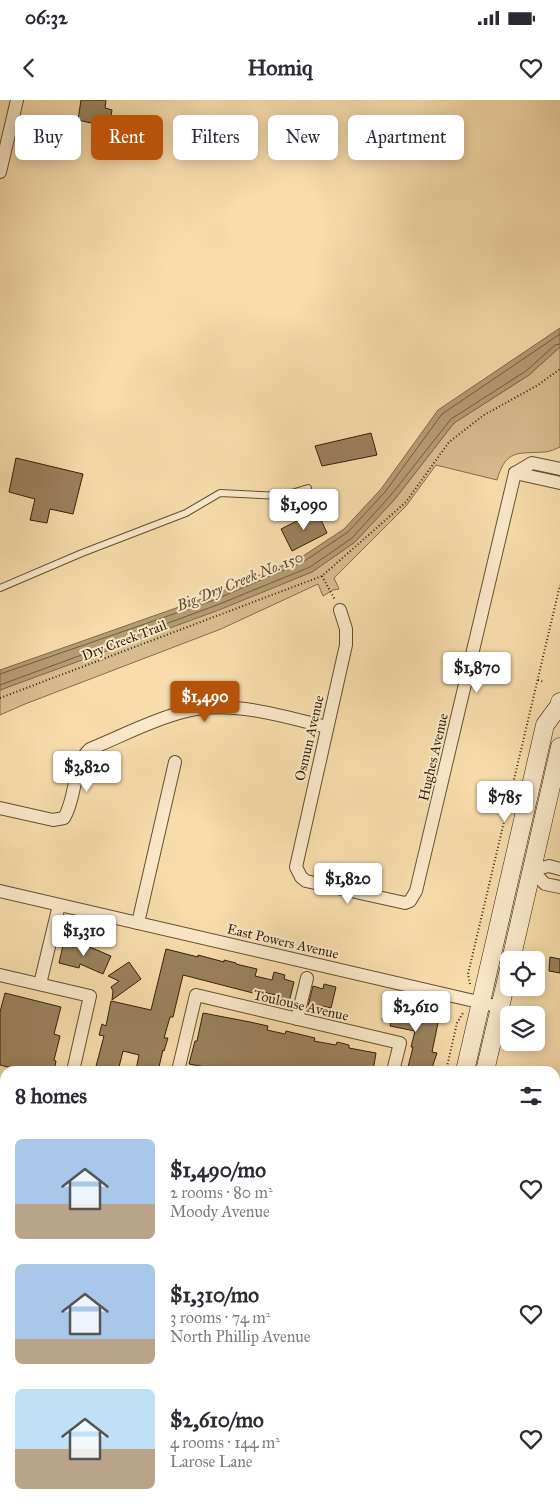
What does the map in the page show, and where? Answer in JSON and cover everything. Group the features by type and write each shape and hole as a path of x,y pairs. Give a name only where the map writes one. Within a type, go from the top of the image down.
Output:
{"main road":[{"path":"465,1066 545,725 560,707"},
{"path":"513,951 560,747"},
{"path":"486,1066 500,1007"}],"street":[{"path":"0,172 17,100"},
{"path":"515,473 532,463 560,469"},
{"path":"515,473 560,483"},
{"name":"Hughes Avenue","path":"298,873 306,881 398,903 410,901 416,891 515,473"},
{"name":"Osmun Avenue","path":"298,873 296,860 346,645 346,629 340,610"},
{"path":"0,808 53,820 64,818 70,809 83,755 90,749 184,712 220,708 258,710 327,727"},
{"path":"138,923 175,762"},
{"path":"512,866 532,870 549,866 560,869"},
{"path":"532,870 545,884 560,887"},
{"name":"East Powers Avenue","path":"0,891 500,1007"},
{"path":"40,984 59,905"},
{"path":"0,975 90,996 74,1066"},
{"path":"297,1019 307,978"},
{"name":"Toulouse Avenue","path":"179,1066 196,995 400,1043 394,1066"}],"lane":[{"path":"0,588 82,552 186,513 220,493 282,496 308,488"},
{"path":"307,978 310,963"}],"path":[{"name":"Dry Creek Trail","path":"0,698 322,576 406,502 449,442 484,415 538,385 560,369"},
{"path":"322,576 340,610"},
{"path":"470,983 468,974 560,585"},
{"path":"538,680 544,682"},
{"path":"447,1066 457,1023 462,1015"}],"shaded area":[{"path":"560,347 560,447 547,452 521,453 509,458 505,462 497,480 436,465 406,506 334,578 339,589 323,596 318,584 221,629 0,715 0,690 312,572 355,542 395,499 454,423 529,375"}],"water":[{"path":"560,328 560,347 529,375 454,423 395,499 355,542 312,572 219,610 0,690 0,670 213,595 300,558 344,529 381,489 438,410"}],"building":[{"path":"81,100 106,100 105,108 112,110 111,115 91,115 91,123 81,121 81,115 79,115"},
{"path":"371,433 377,455 322,466 315,446"},
{"path":"16,458 83,474 73,514 50,509 47,523 30,520 35,499 9,492"},
{"path":"317,511 327,533 292,551 281,529"},
{"path":"64,941 92,948 111,956 103,974 80,964 79,968 59,963"},
{"path":"166,949 224,962 224,960 257,969 255,976 272,980 274,972 285,975 284,979 294,982 289,1002 275,998 276,995 254,990 253,993 183,975 173,1017 170,1017 164,1038 168,1038 159,1066 137,1066 139,1055 123,1051 119,1066 96,1066 104,1036 99,1035 102,1024 106,1026 111,1001 151,1010"},
{"path":"550,957 560,959 560,973 549,971"},
{"path":"129,962 141,979 112,1000 113,991 111,987 119,981 108,976"},
{"path":"324,984 336,987 331,1008 322,1006 321,1009 308,1006 313,986 323,989"},
{"path":"5,993 61,1007 54,1034 60,1036 54,1060 56,1061 55,1066 0,1065 0,1012"},
{"path":"386,1002 440,1013 432,1052 437,1053 433,1066 408,1066 415,1031 390,1026 391,1022 382,1020"},
{"path":"203,1013 268,1026 267,1030 285,1034 286,1031 315,1038 314,1041 336,1045 337,1042 349,1045 349,1048 376,1053 374,1066 200,1066 189,1064 195,1041 197,1041"}],"water label":[{"name":"Big Dry Creek No. 150","path":"240,581"}]}
